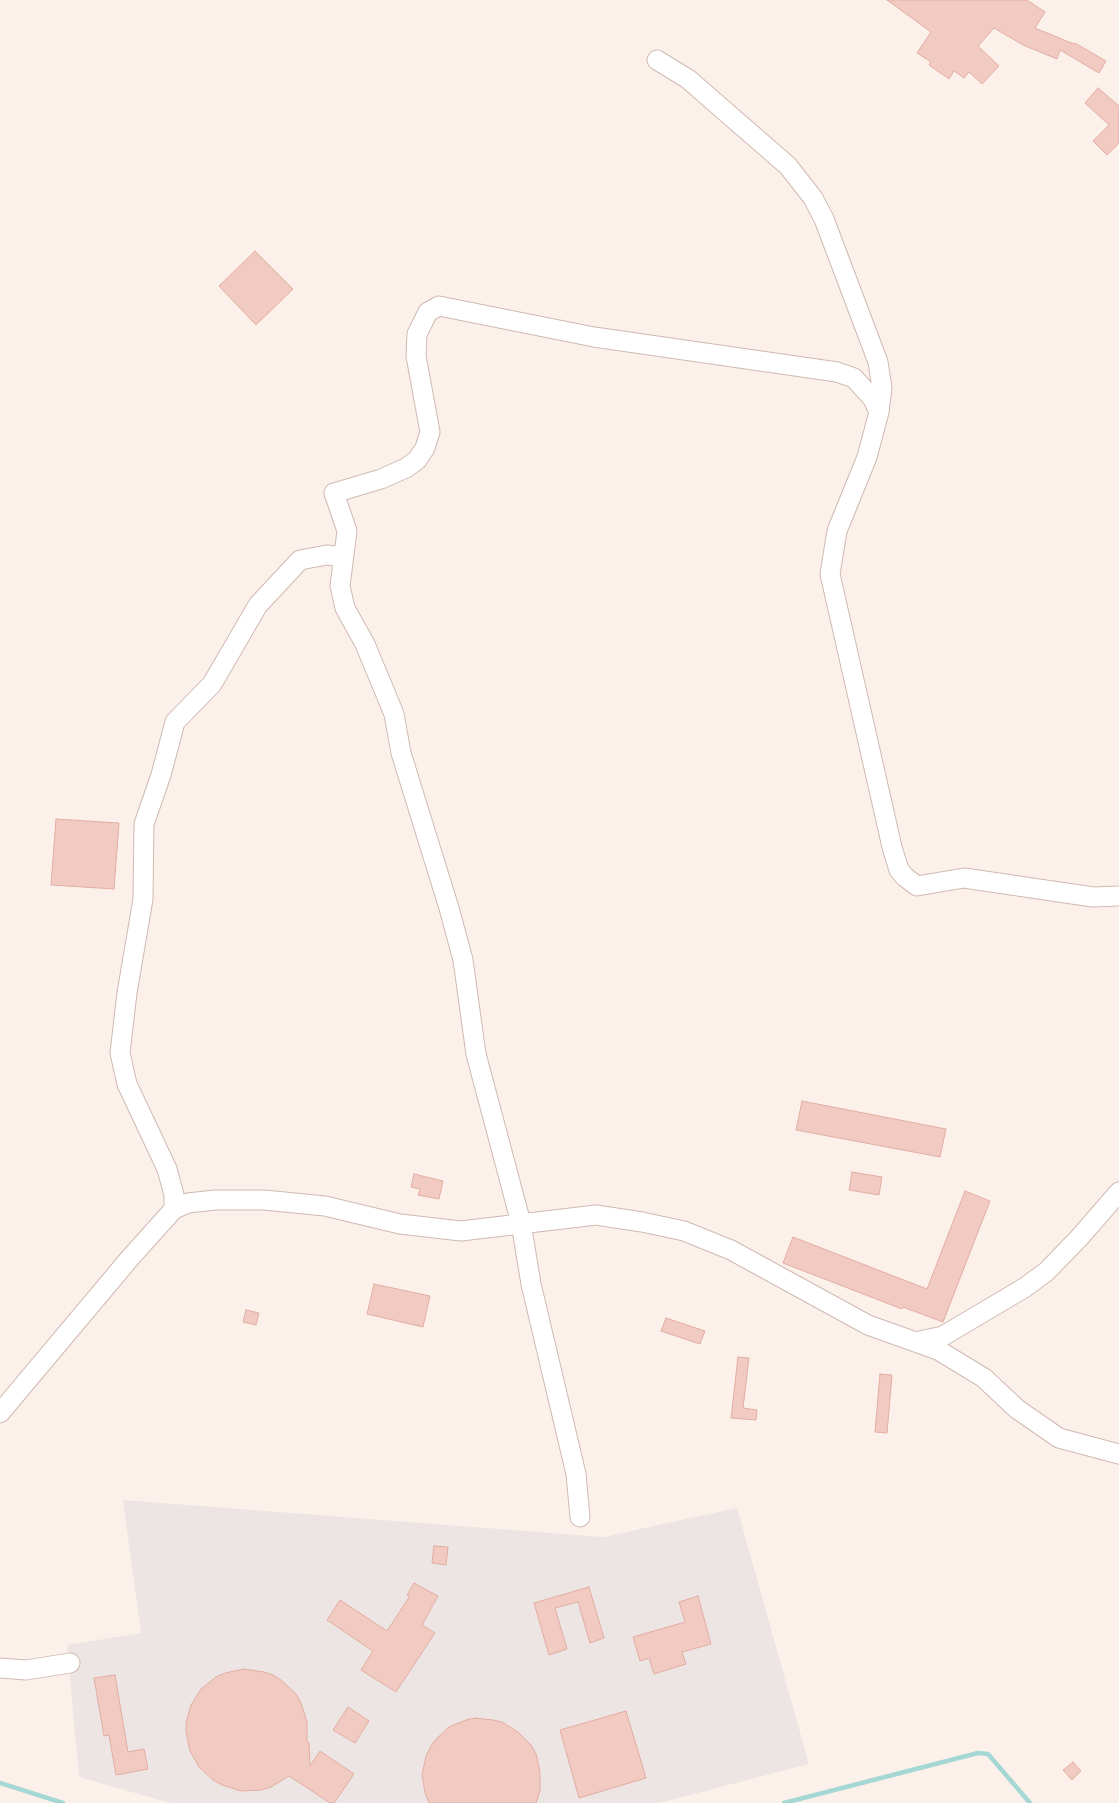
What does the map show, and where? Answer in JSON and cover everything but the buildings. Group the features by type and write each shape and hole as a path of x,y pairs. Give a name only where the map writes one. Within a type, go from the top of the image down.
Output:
{"street":[{"path":"657,60 688,79 788,166 813,198 824,219 878,362 882,388 879,412 867,456 837,531 830,574 892,847 899,870 905,878 917,886 964,878 1092,897 1119,896"},
{"path":"580,1517 576,1474 531,1284 521,1223 476,1054 463,960 401,753 394,714 365,644 345,608 340,586 347,531 334,492 381,479 406,468 417,460 425,448 430,432 416,356 417,334 428,312 439,306 594,338 837,372 854,378 873,399 879,412"},
{"path":"174,1210 174,1195 167,1169 127,1084 120,1053 127,993 143,899 144,824 161,775 175,722 212,684 258,606 300,560 327,555 343,557"},
{"path":"913,1342 943,1336 1024,1288 1046,1272 1073,1245 1119,1192"},
{"path":"0,1413 130,1258 174,1210 188,1204 214,1200 264,1200 325,1206 400,1224 461,1231 596,1215 684,1231 731,1250 868,1325 938,1350 984,1378 1017,1409 1059,1438 1119,1454"},
{"path":"0,1668 26,1670 70,1663"}],"shaded area":[{"path":"123,1500 603,1537 737,1508 809,1764 659,1803 170,1803 79,1777 67,1645 141,1633"}],"waterway":[{"path":"784,1803 978,1753 988,1754 1030,1803"},
{"path":"0,1783 63,1803"}]}
